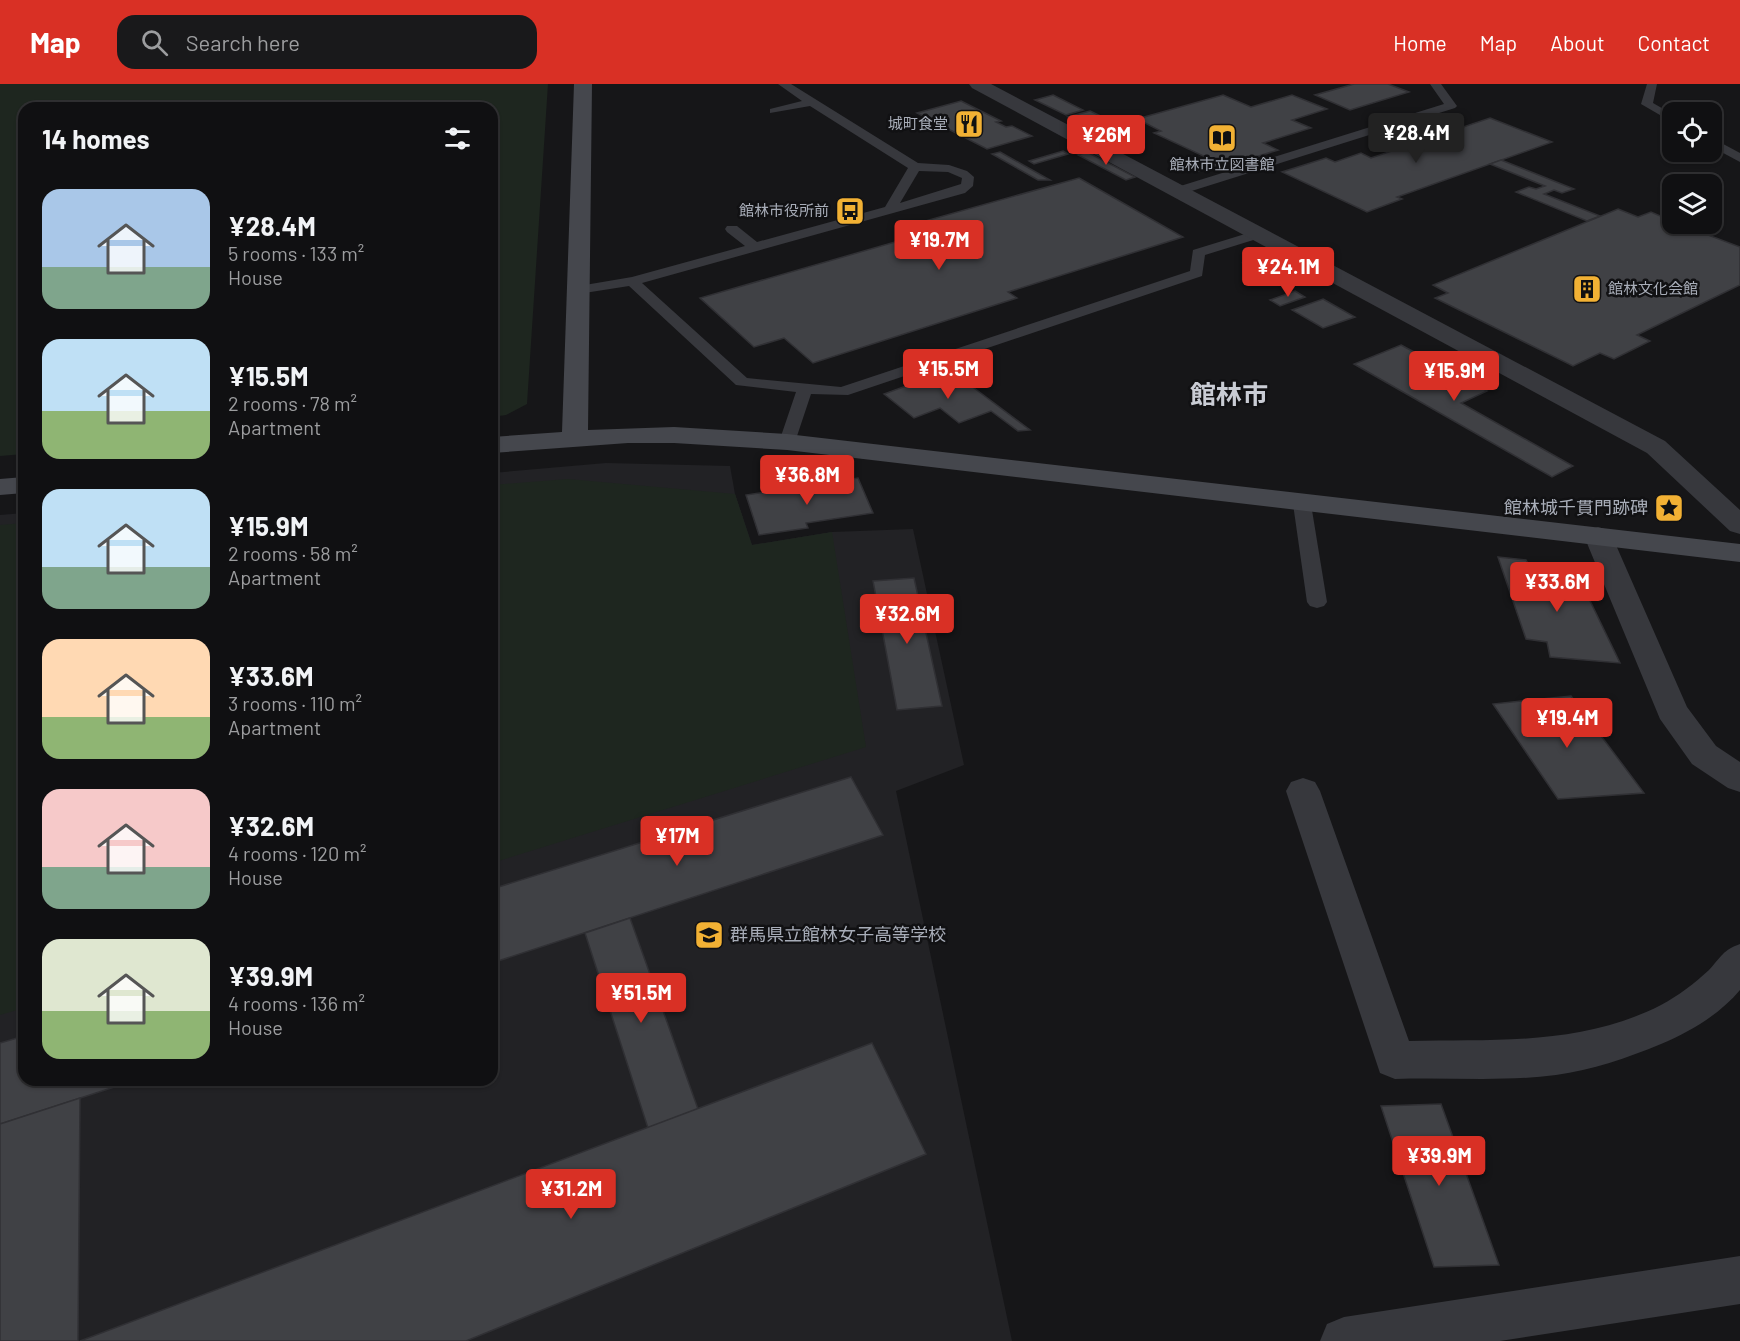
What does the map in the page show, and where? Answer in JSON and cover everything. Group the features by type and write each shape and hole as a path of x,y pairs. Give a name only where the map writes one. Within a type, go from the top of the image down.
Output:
{"street":[{"path":"575,438 583,84"},
{"path":"978,84 1656,447 1740,525"},
{"path":"498,444 575,438 674,435 787,442 1302,504 1740,553"},
{"path":"0,487 18,486"},
{"path":"1598,536 1672,711 1704,755 1740,779"},
{"path":"1303,791 1395,1060 1508,1059 1555,1056 1599,1047 1639,1035 1674,1018 1705,997 1730,975 1740,961"},
{"path":"1344,1341 1740,1280"}],"lane":[{"path":"578,290 633,281 962,190 967,186 968,177 962,172 951,169 915,168 783,84"},
{"path":"1178,190 1451,106 1435,84"},
{"path":"1652,84 1647,104 1662,113"},
{"path":"774,111 812,102"},
{"path":"1722,147 1740,158"},
{"path":"890,210 915,168"},
{"path":"732,229 755,247"},
{"path":"633,281 741,382 842,392 1197,273 1198,253 1258,234"},
{"path":"787,442 806,388"},
{"path":"1302,504 1317,602"}],"shaded area":[{"path":"0,84 548,84 527,404 506,415 498,416 498,102 18,102 18,454 0,456"},
{"name":"群馬県立館林女子高等学校","path":"606,463 730,466 735,494 752,545 832,532 913,529 964,765 896,791 1012,1341 0,1341 0,515 18,514 18,1086 498,1086 498,472"},
{"path":"568,479 735,494 752,545 832,532 866,747 498,861 498,485"},
{"path":"18,524 18,1010 0,1015 0,525"}],"building":[{"path":"1354,84 1388,84 1409,92 1350,110 1315,95"},
{"path":"1053,95 1083,110 1066,115 1035,100"},
{"name":"館林市立図書館","path":"1223,95 1251,107 1292,95 1327,109 1292,120 1311,128 1263,143 1278,150 1249,159 1244,157 1195,172 1183,166 1208,158 1154,133 1161,131 1137,119"},
{"name":"城町食堂","path":"961,101 1001,121 996,122 1006,127 1012,126 1032,136 987,149 917,113"},
{"path":"1090,111 1107,119 1084,125 1068,117"},
{"path":"1490,118 1552,142 1397,197 1402,199 1367,212 1282,172 1326,158 1335,162 1361,153 1371,158"},
{"path":"1063,151 1068,154 1034,164 1029,161"},
{"path":"1000,152 1050,180 1038,180 992,154"},
{"path":"1087,152 1135,177 1126,180 1078,155"},
{"path":"1501,160 1574,189 1562,193 1554,190 1544,194 1600,216 1587,221 1516,192 1529,187 1536,189 1545,186 1490,164"},
{"path":"1079,178 1183,237 1008,292 1017,298 813,363 784,338 754,347 700,298 923,234 911,225"},
{"name":"館林文化会館","path":"1618,209 1638,217 1651,212 1662,217 1662,234 1706,234 1740,247 1740,285 1637,335 1650,341 1614,359 1600,353 1573,366 1435,298 1448,293 1433,285"},
{"path":"1259,258 1297,279 1280,284 1243,263"},
{"path":"1295,291 1305,297 1280,306 1270,300"},
{"path":"1323,299 1355,317 1323,328 1292,310"},
{"path":"1401,345 1487,391 1461,403 1573,466 1552,477 1354,364"},
{"path":"950,370 1030,430 1018,431 991,411 959,423 940,408 914,418 884,394"},
{"path":"858,478 873,513 806,523 808,528 759,535 746,495"},
{"path":"1498,557 1526,560 1532,571 1578,576 1620,663 1550,657 1547,642 1526,639"},
{"path":"914,578 942,706 897,710 873,581"},
{"path":"1571,696 1644,793 1558,799 1493,704"},
{"path":"851,777 883,835 498,961 498,887"},
{"path":"630,918 698,1109 648,1128 585,933"},
{"path":"18,1038 18,1086 117,1086 0,1124 0,1043"},
{"path":"872,1043 926,1154 466,1341 80,1341"},
{"path":"80,1098 78,1341 0,1341 0,1124"},
{"path":"1441,1104 1499,1265 1434,1267 1381,1106"}],"place":[{"name":"城町食堂","path":"969,124"},
{"name":"館林市立図書館","path":"1222,138"},
{"name":"館林市役所前","path":"850,211"},
{"name":"館林文化会館","path":"1587,289"},
{"name":"館林城千貫門跡碑","path":"1669,508"},
{"name":"群馬県立館林女子高等学校","path":"709,935"}],"district":[{"name":"館林市","path":"1229,395"}]}
